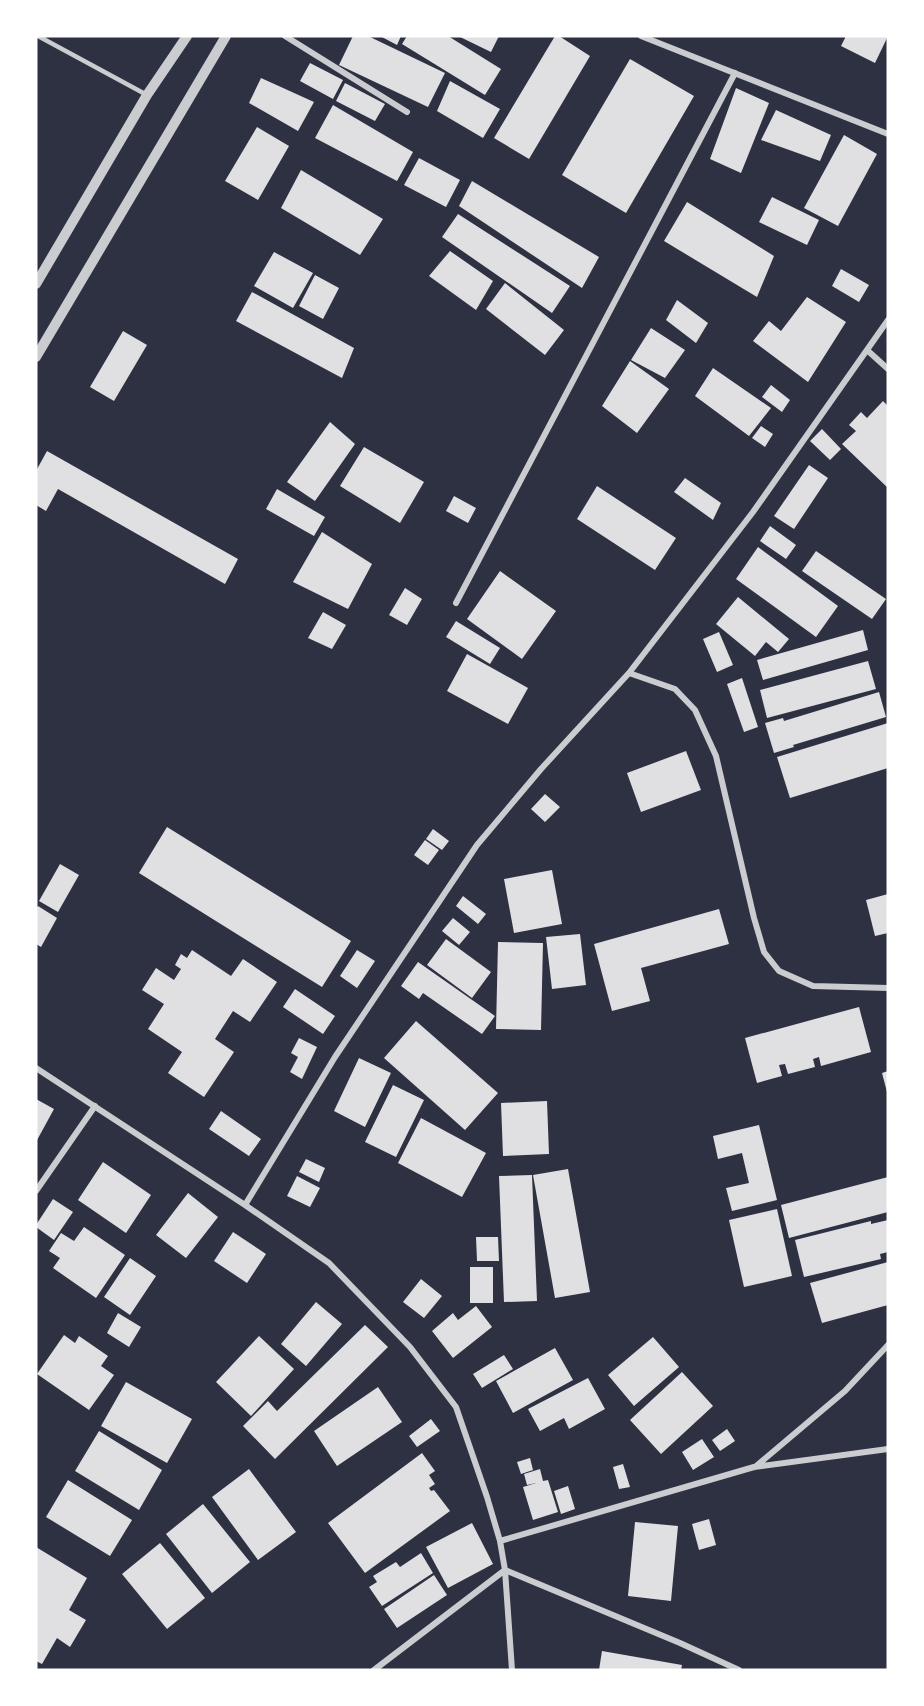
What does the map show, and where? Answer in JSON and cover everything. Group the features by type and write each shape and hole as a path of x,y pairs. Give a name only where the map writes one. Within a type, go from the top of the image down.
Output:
{"street":[{"path":"36,284 147,95 187,36"},
{"path":"36,357 226,36"},
{"path":"285,36 407,112"},
{"path":"641,36 888,134"},
{"path":"456,603 735,73"},
{"path":"245,1205 335,1057 477,845 541,769 629,673 753,512 888,320"},
{"path":"867,350 888,369"},
{"path":"629,673 675,689 695,710 716,756 764,952 779,971 813,986 888,988"},
{"path":"36,1068 329,1263 410,1347 456,1407 500,1541 505,1570 512,1670"},
{"path":"36,1191 95,1106"},
{"path":"754,1467 845,1391 888,1345"},
{"path":"500,1541 754,1467 888,1449"},
{"path":"374,1670 505,1570"},
{"path":"505,1570 680,1642 739,1670"}],"lane":[{"path":"38,36 147,95"}],"building":[{"path":"353,36 368,36 445,73 428,107 339,65"},
{"path":"380,36 401,36 397,45"},
{"path":"407,36 448,36 501,69 485,95 402,44"},
{"path":"458,36 499,36 491,52"},
{"path":"555,36 559,36 590,56 529,159 494,138"},
{"path":"846,36 888,36 875,63 841,46"},
{"path":"630,59 694,96 626,213 562,175"},
{"path":"310,63 343,80 333,99 300,81"},
{"path":"261,78 314,102 298,131 249,103"},
{"path":"450,81 500,109 483,138 437,111"},
{"path":"345,83 385,104 375,121 336,101"},
{"path":"736,88 769,103 741,173 710,159"},
{"path":"333,105 413,152 397,181 315,138"},
{"path":"776,110 831,135 820,161 761,140"},
{"path":"257,127 289,146 258,200 225,181"},
{"path":"844,135 877,154 838,226 804,208"},
{"path":"419,158 460,180 446,207 404,185"},
{"path":"301,170 383,219 360,255 281,208"},
{"path":"472,181 599,257 582,288 459,206"},
{"path":"772,197 819,220 807,245 759,222"},
{"path":"687,202 774,256 757,297 664,241"},
{"path":"458,214 570,286 552,313 442,237"},
{"path":"450,251 493,281 476,310 429,276"},
{"path":"274,252 313,273 293,308 254,286"},
{"path":"841,269 869,285 859,302 832,286"},
{"path":"315,275 339,288 323,319 299,306"},
{"path":"505,283 564,330 545,355 486,309"},
{"path":"252,292 354,348 342,378 236,321"},
{"path":"807,297 846,322 808,382 753,341 769,321 781,331"},
{"path":"677,300 708,323 696,343 666,320"},
{"path":"651,328 685,350 665,378 631,360"},
{"path":"123,331 147,345 114,401 90,387"},
{"path":"630,361 669,389 637,433 602,406"},
{"path":"713,368 771,408 749,436 695,396"},
{"path":"771,385 790,400 782,412 762,397"},
{"path":"883,401 888,406 888,488 842,444 856,431 849,425 861,412 867,418"},
{"path":"330,422 355,444 315,501 287,482"},
{"path":"761,426 773,434 765,447 752,438"},
{"path":"822,429 841,449 830,460 810,441"},
{"path":"364,447 424,482 400,523 340,486"},
{"path":"47,451 238,559 225,584 58,489 46,511 36,505 36,471"},
{"path":"809,465 828,478 794,529 774,516"},
{"path":"685,478 721,503 713,520 674,492"},
{"path":"597,486 676,538 655,570 577,519"},
{"path":"277,489 325,517 314,536 266,509"},
{"path":"454,496 476,508 468,523 446,511"},
{"path":"770,526 796,545 786,559 760,541"},
{"path":"322,532 372,564 348,609 293,582"},
{"path":"758,547 838,606 816,637 736,579"},
{"path":"816,551 886,599 872,619 802,571"},
{"path":"500,571 556,611 522,659 467,619"},
{"path":"405,588 422,599 407,625 389,615"},
{"path":"738,597 789,639 778,652 766,642 755,656 716,624"},
{"path":"323,612 346,625 332,649 308,638"},
{"path":"456,621 500,648 490,664 446,637"},
{"path":"863,630 868,650 763,680 757,660"},
{"path":"719,632 733,665 717,672 703,639"},
{"path":"467,654 528,688 508,724 447,691"},
{"path":"868,661 876,689 767,718 760,690"},
{"path":"742,678 758,727 744,732 727,684"},
{"path":"879,692 886,717 793,745 794,747 774,753 765,723 783,718 784,721"},
{"path":"888,723 888,768 790,798 777,757"},
{"path":"686,751 701,790 641,812 627,773"},
{"path":"545,794 560,807 545,822 531,809"},
{"path":"167,827 351,941 322,987 139,873"},
{"path":"433,829 449,841 442,850 426,839"},
{"path":"425,840 439,850 428,865 414,855"},
{"path":"60,864 79,875 58,912 39,901"},
{"path":"552,870 562,924 514,933 504,879"},
{"path":"888,894 888,933 875,936 866,900"},
{"path":"463,896 486,914 478,924 456,906"},
{"path":"38,906 57,918 41,947 36,944 36,909"},
{"path":"719,909 729,944 641,968 650,1001 612,1011 594,944"},
{"path":"453,918 470,932 459,945 442,931"},
{"path":"580,934 586,985 552,989 546,937"},
{"path":"446,939 491,972 472,998 427,965"},
{"path":"498,942 543,943 541,1030 496,1029"},
{"path":"192,950 231,976 243,959 277,982 250,1022 233,1011 215,1039 234,1052 204,1097 168,1073 182,1052 148,1029 164,1004 142,990 156,968 174,980 181,969 175,965 181,954 187,958"},
{"path":"357,950 375,961 357,988 340,976"},
{"path":"418,962 495,1016 482,1034 423,993 419,999 401,986"},
{"path":"295,989 335,1016 323,1034 283,1007"},
{"path":"859,1007 871,1052 821,1066 819,1057 813,1059 815,1067 788,1074 785,1064 779,1065 782,1076 757,1083 745,1038"},
{"path":"416,1021 498,1093 465,1130 384,1058"},
{"path":"299,1038 317,1047 302,1079 290,1072 298,1057 291,1053"},
{"path":"359,1058 391,1073 365,1127 334,1111"},
{"path":"888,1071 888,1092 887,1092 882,1073"},
{"path":"393,1085 424,1100 396,1157 365,1142"},
{"path":"36,1099 54,1109 36,1142"},
{"path":"547,1101 549,1154 503,1156 501,1103"},
{"path":"221,1111 261,1139 249,1156 209,1129"},
{"path":"421,1118 486,1153 462,1197 398,1163"},
{"path":"759,1125 777,1200 732,1211 726,1188 749,1183 742,1153 718,1159 713,1136"},
{"path":"306,1159 325,1168 319,1182 299,1172"},
{"path":"103,1162 151,1195 126,1233 78,1200"},
{"path":"568,1169 590,1292 555,1298 533,1175"},
{"path":"532,1175 537,1301 504,1302 499,1176"},
{"path":"297,1176 320,1188 310,1207 287,1196"},
{"path":"888,1177 888,1212 789,1238 781,1205"},
{"path":"188,1193 218,1217 186,1258 156,1235"},
{"path":"53,1199 73,1212 54,1240 36,1227"},
{"path":"777,1209 792,1276 744,1287 729,1220"},
{"path":"888,1220 888,1252 880,1254 881,1259 804,1277 795,1240 871,1221 871,1224"},
{"path":"84,1227 125,1255 96,1298 53,1268 60,1258 49,1251 61,1233 74,1241"},
{"path":"233,1232 266,1254 247,1283 214,1261"},
{"path":"476,1237 498,1237 499,1261 477,1261"},
{"path":"130,1258 156,1276 130,1315 104,1297"},
{"path":"888,1262 888,1305 822,1323 810,1283"},
{"path":"470,1267 493,1267 493,1303 470,1303"},
{"path":"421,1279 442,1296 424,1318 403,1302"},
{"path":"316,1302 342,1324 306,1366 281,1344"},
{"path":"476,1306 492,1327 453,1358 432,1331 453,1313 458,1320"},
{"path":"118,1313 141,1327 129,1347 107,1333"},
{"path":"365,1325 388,1347 275,1459 243,1426 268,1401 277,1411"},
{"path":"64,1335 75,1343 79,1336 108,1356 101,1366 114,1375 89,1410 37,1374"},
{"path":"259,1336 294,1369 251,1416 216,1382"},
{"path":"653,1337 679,1367 634,1406 608,1375"},
{"path":"555,1348 573,1380 513,1413 496,1381"},
{"path":"504,1355 513,1369 482,1388 473,1374"},
{"path":"682,1372 713,1406 661,1454 630,1420"},
{"path":"588,1378 605,1409 569,1429 564,1418 540,1431 528,1409"},
{"path":"126,1382 192,1419 167,1463 101,1426"},
{"path":"378,1387 402,1422 337,1466 314,1431"},
{"path":"431,1419 440,1431 417,1447 409,1436"},
{"path":"727,1429 735,1441 720,1451 712,1440"},
{"path":"99,1431 162,1470 139,1510 75,1471"},
{"path":"702,1439 714,1457 693,1470 682,1452"},
{"path":"422,1453 435,1471 429,1475 435,1484 429,1488 431,1491 434,1490 450,1511 365,1573 328,1523"},
{"path":"530,1458 533,1470 521,1474 517,1462"},
{"path":"623,1464 630,1487 619,1489 613,1467"},
{"path":"249,1469 296,1532 258,1560 212,1497"},
{"path":"540,1469 543,1481 548,1480 558,1512 533,1520 523,1487 536,1483 527,1485 524,1474"},
{"path":"68,1480 132,1520 110,1556 46,1517"},
{"path":"568,1486 575,1509 561,1514 554,1491"},
{"path":"203,1504 250,1562 212,1593 166,1534"},
{"path":"709,1519 716,1545 699,1550 692,1524"},
{"path":"635,1522 678,1526 671,1601 628,1596"},
{"path":"472,1523 493,1564 448,1588 426,1547"},
{"path":"160,1543 205,1598 167,1629 122,1574"},
{"path":"36,1547 87,1578 69,1610 86,1620 70,1647 57,1638 42,1664 36,1661"},
{"path":"421,1553 433,1573 382,1606 369,1587 377,1582 373,1576 396,1562 400,1567"},
{"path":"434,1575 447,1595 397,1628 384,1609"},
{"path":"602,1651 682,1665 681,1670 599,1670"}]}
